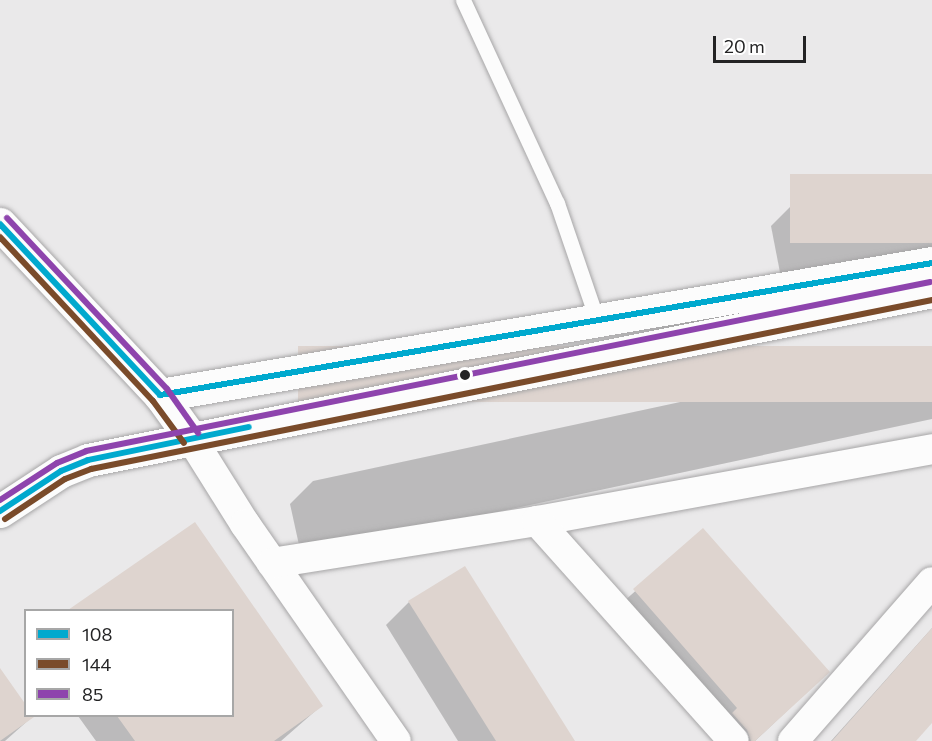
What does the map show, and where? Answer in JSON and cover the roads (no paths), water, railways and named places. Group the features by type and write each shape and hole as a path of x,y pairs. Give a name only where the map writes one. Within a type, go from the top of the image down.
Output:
{"street":[{"path":"0,224 160,395 191,438 272,563 396,741"},
{"path":"160,395 932,263"},
{"path":"0,511 61,471 79,463 191,438 932,291"},
{"path":"272,563 537,521 932,449"},
{"path":"537,521 734,741"},
{"path":"793,741 932,582"}],"lane":[{"path":"463,0 556,203 597,320"}]}
